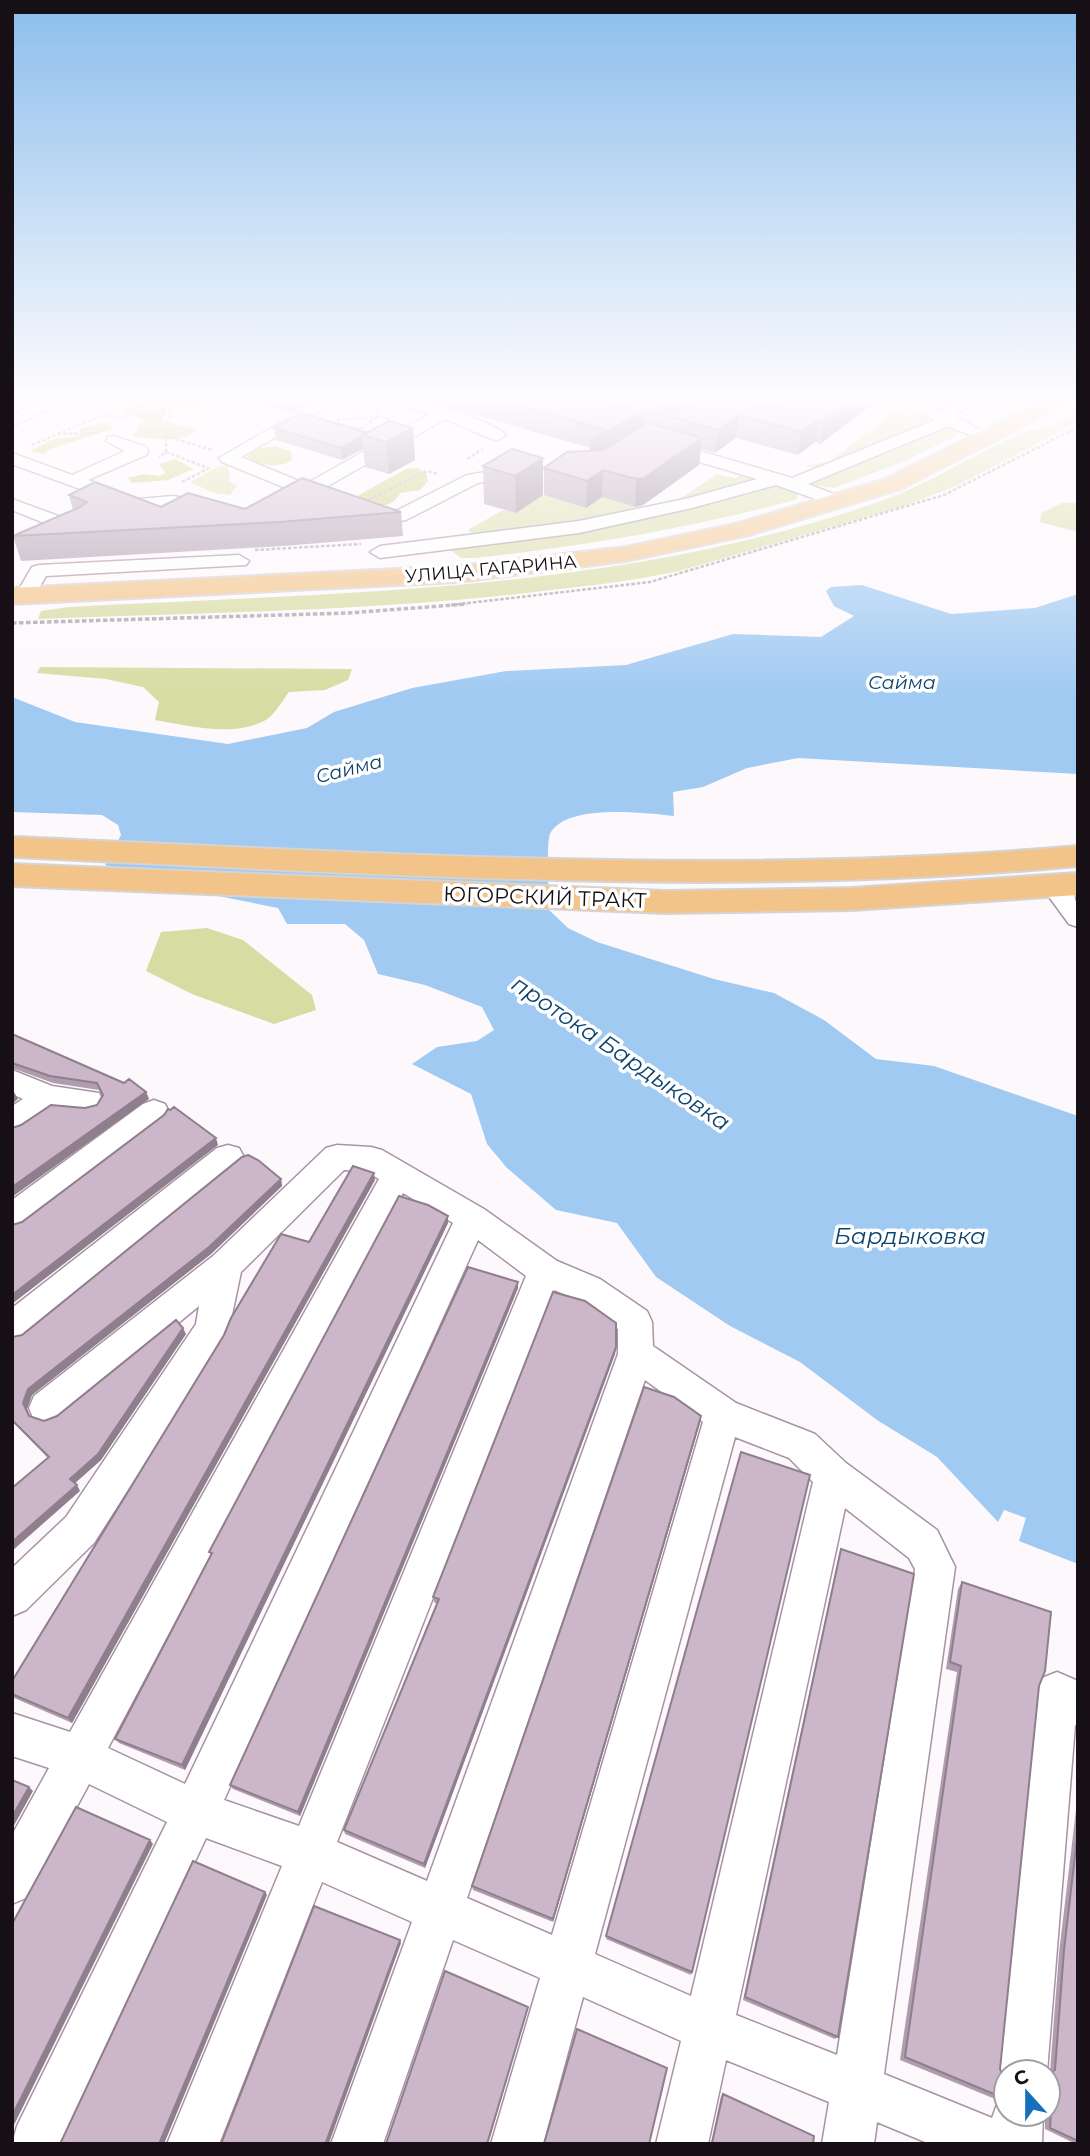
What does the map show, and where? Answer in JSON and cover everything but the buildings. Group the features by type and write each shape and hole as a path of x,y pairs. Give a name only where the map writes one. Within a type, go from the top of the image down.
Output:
{"main road":[{"name":"УЛИЦА ГАГАРИНА","path":"18,596 165,578 457,574 638,552 740,530 851,498"},
{"name":"ЮГОРСКИЙ ТРАКТ","path":"15,856 852,899 1066,885"},
{"name":"ЮГОРСКИЙ ТРАКТ","path":"659,887 884,868 1078,856"}],"lane":[{"path":"117,498 137,505 173,501 203,504 225,512"},
{"path":"273,510 297,498"},
{"path":"325,498 353,507"},
{"path":"431,498 391,515 431,545 457,574"},
{"path":"380,552 535,535 619,520 714,498"},
{"path":"827,498 838,502"},
{"path":"12,504 76,529"},
{"path":"18,596 39,571 165,578 239,561"},
{"path":"1066,885 1078,918"},
{"path":"12,1081 48,1097 88,1101"},
{"path":"12,1122 48,1097"},
{"path":"12,1218 154,1112"},
{"path":"12,1328 228,1157"},
{"path":"47,1408 225,1266 337,1157 372,1159 472,1218 545,1271 588,1289 635,1321 636,1354 357,2144"},
{"path":"12,1881 397,1175"},
{"path":"35,2144 195,1812 472,1218"},
{"path":"12,1596 79,1530 212,1329 225,1266"},
{"path":"193,2144 545,1271"},
{"path":"636,1354 723,1415 802,1446 832,1476 923,1544 934,1567 848,2144"},
{"path":"517,2144 723,1415"},
{"path":"682,2144 832,1476"},
{"path":"1023,2058 1057,1693 1078,1705"},
{"path":"12,1734 80,1757 195,1812 310,1853 708,2028 993,2144"}],"path":[{"path":"353,507 372,498"}],"green space":[{"path":"397,498 387,505 369,504 357,499"},
{"path":"539,498 552,498 586,508 604,498 635,507 624,515 477,537 468,530 503,510 516,513"},
{"path":"722,498 796,498 714,520 556,548 461,558 447,547 565,533 639,520"},
{"path":"889,498 926,498 679,571 602,584 404,604 38,619 41,611 69,607 377,591 581,571 682,554 782,531"},
{"path":"1062,503 1078,503 1078,532 1040,522 1041,513"},
{"path":"40,667 352,669 348,680 325,690 289,692 275,712 264,721 252,726 224,729 155,720 159,702 143,687 106,679 37,673"},
{"path":"207,928 243,940 312,995 316,1010 274,1024 192,994 146,971 161,932"}],"water":[{"name":"Бардыковка","path":"862,585 951,614 1035,608 1078,594 1078,774 798,758 747,768 703,787 673,792 674,816 607,812 588,814 558,824 549,840 549,910 568,928 597,942 714,979 774,993 824,1020 876,1059 934,1066 1078,1116 1078,1564 1019,1541 1026,1518 1004,1510 998,1522 937,1457 877,1420 800,1362 730,1326 656,1277 617,1223 556,1210 507,1168 487,1144 471,1094 412,1064 437,1047 477,1041 494,1030 482,1007 425,985 378,974 364,940 345,924 287,924 278,908 188,890 105,865 121,835 118,825 102,815 12,812 12,697 75,722 228,744 307,728 334,712 412,688 506,671 626,665 733,634 821,637 854,616 834,606 826,591 831,587"}],"water label":[{"name":"Сайма","path":"902,682"},
{"name":"Сайма","path":"349,769"},
{"name":"протока Бардыковка","path":"621,1053"}]}
